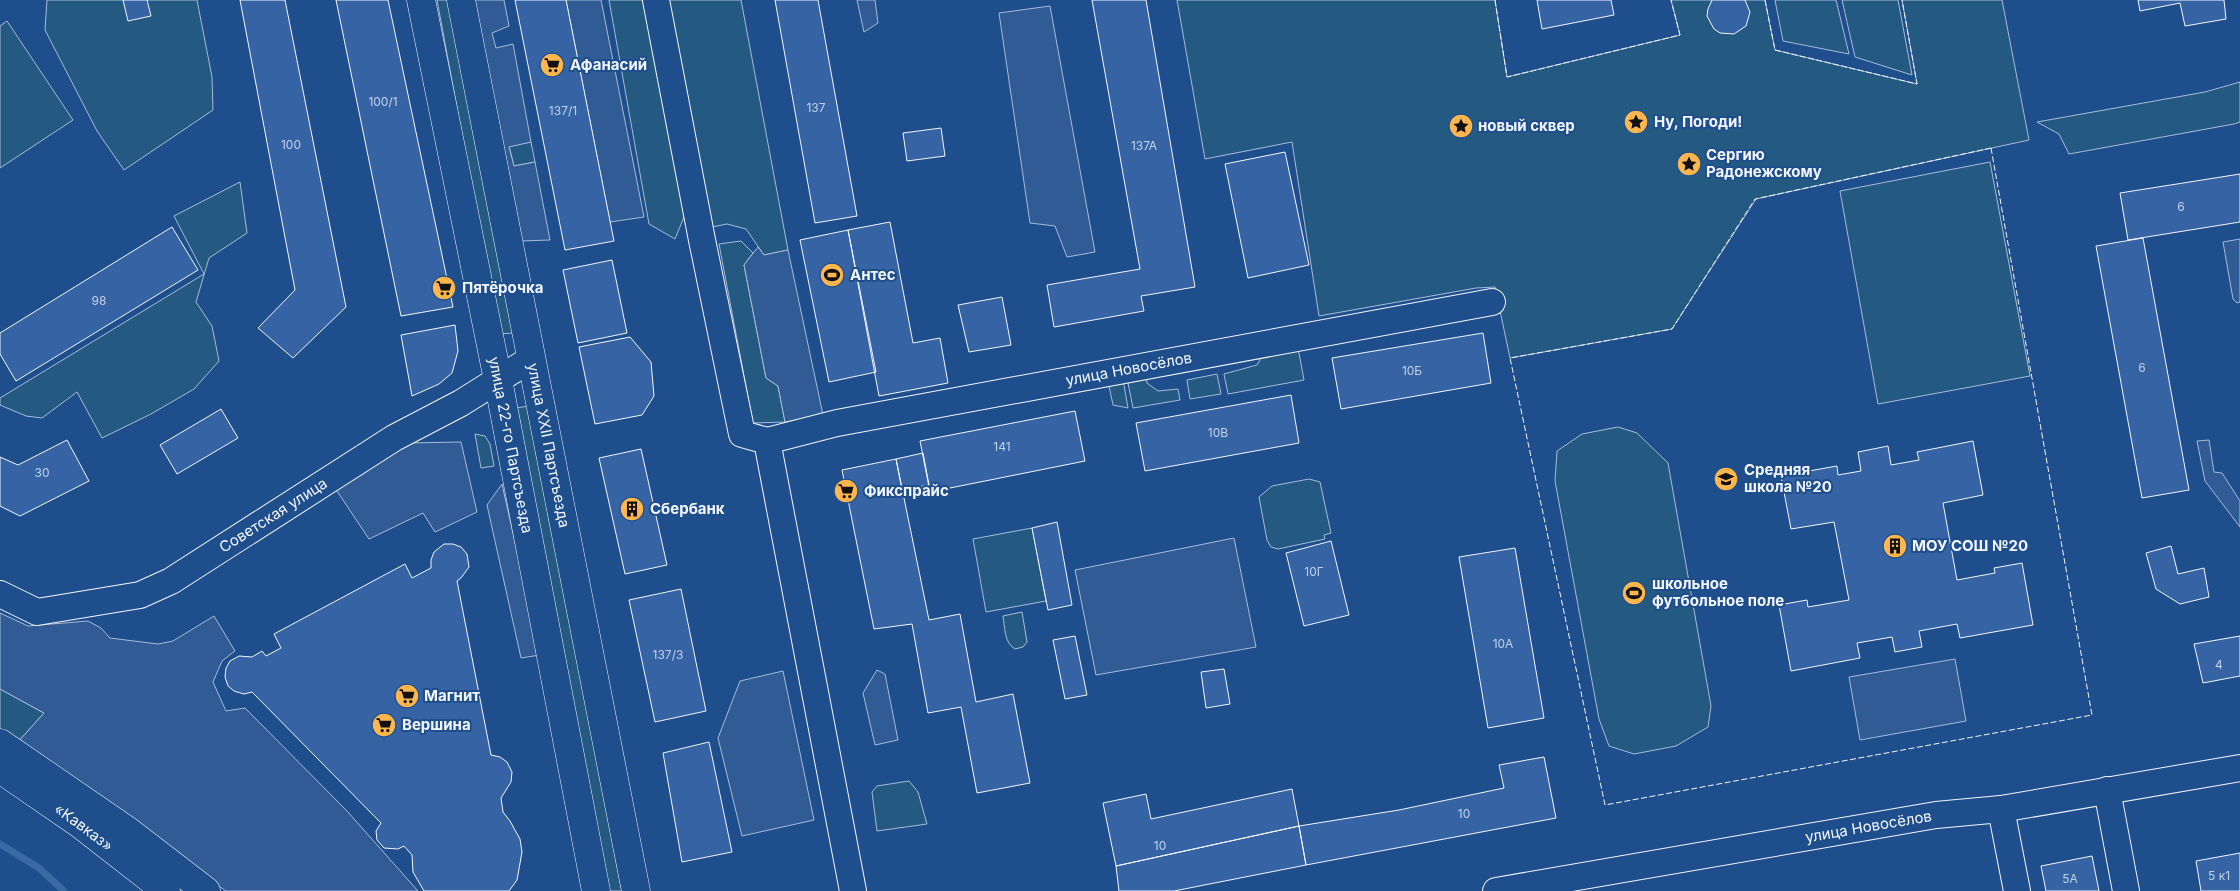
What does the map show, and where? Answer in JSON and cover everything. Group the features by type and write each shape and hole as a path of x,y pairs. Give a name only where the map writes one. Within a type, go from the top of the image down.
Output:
{"main road":[{"name":"улица 22-го Партсъезда","path":"422,0 498,380 596,891"},
{"name":"улица XXII Партсъезда","path":"461,0 636,891"},
{"path":"0,743 128,831 206,891"},
{"name":"«Кавказ»","path":"0,769 80,824 166,891"}],"street":[{"path":"656,0 702,240 742,434 767,441 853,891"},
{"name":"улица Новосёлов","path":"767,441 837,423 1492,302"},
{"name":"Советская улица","path":"0,594 37,612 140,595 171,580 394,438 461,403 531,359"},
{"name":"улица Новосёлов","path":"1496,891 1936,815 2001,809 2240,768"},
{"path":"2107,790 2126,891"},
{"path":"2001,809 2016,891"}],"shaded area":[{"path":"47,0 197,0 212,77 213,110 124,170 97,131 45,30"},
{"path":"437,0 450,0 514,333 499,334"},
{"path":"470,0 504,0 509,26 492,33 496,48 513,44 531,142 509,147 514,166 535,162 550,240 521,241"},
{"path":"566,0 601,0 644,217 610,222"},
{"path":"609,0 650,0 686,212 675,239 649,224"},
{"path":"669,0 741,0 788,250 764,255 746,229 727,224 712,227"},
{"path":"857,0 875,0 878,23 864,32"},
{"path":"1177,0 1495,0 1507,77 1680,35 1671,0 1765,0 1775,50 1917,84 1902,0 2002,0 2029,140 1756,199 1672,329 1510,358 1495,287 1476,288 1319,316 1292,142 1205,159"},
{"path":"1775,0 1836,0 1849,54 1783,41"},
{"path":"1842,0 1898,0 1912,75 1855,57"},
{"path":"1050,6 1095,252 1067,257 1055,226 1030,223 999,13"},
{"path":"7,21 73,120 0,168 0,26"},
{"path":"2240,82 2240,122 2234,124 2069,154 2059,134 2037,122 2205,92"},
{"path":"531,142 535,162 514,166 509,146"},
{"path":"1990,162 2030,376 1878,404 1840,191"},
{"path":"240,182 247,233 209,258 196,302 212,326 219,361 194,389 151,414 102,438 77,392 42,418 26,416 0,405 0,398 204,274 174,216"},
{"path":"2240,239 2240,302 2237,303 2233,299 2223,242"},
{"path":"741,241 753,253 744,265 766,378 778,386 785,422 753,423 719,244"},
{"path":"758,247 764,255 788,250 823,415 785,422 778,386 766,378 744,265"},
{"path":"1293,346 1299,353 1304,380 1228,394 1224,374 1257,365 1260,360 1258,352"},
{"path":"1145,370 1147,383 1158,391 1178,389 1180,400 1133,408 1126,373"},
{"path":"1122,374 1128,408 1113,405 1108,381"},
{"path":"1217,374 1221,394 1190,399 1187,380"},
{"path":"529,406 622,891 607,891 509,409"},
{"name":"школьное футбольное поле","path":"1618,427 1637,433 1668,463 1711,706 1708,727 1676,746 1634,754 1609,746 1599,719 1555,481 1557,451 1582,434"},
{"path":"475,434 485,436 490,444 494,466 481,468"},
{"path":"2209,440 2214,472 2222,473 2240,501 2240,527 2205,481 2197,441"},
{"path":"461,442 477,512 435,532 423,513 369,539 333,485 407,443"},
{"path":"1309,479 1320,482 1331,533 1324,535 1325,539 1278,549 1271,547 1267,540 1259,497 1272,486"},
{"path":"502,484 540,655 521,658 487,505"},
{"path":"1032,528 1046,601 986,612 973,539"},
{"path":"1234,538 1256,647 1096,675 1075,570"},
{"path":"1022,612 1027,642 1023,647 1015,649 1007,639 1003,616"},
{"path":"0,613 28,626 88,621 101,628 110,638 158,644 173,641 214,616 235,651 222,661 213,682 226,711 245,708 347,811 418,891 226,891 17,743 44,713 0,689"},
{"path":"1955,659 1966,721 1860,740 1849,677"},
{"path":"877,670 885,674 898,740 875,745 863,693"},
{"path":"783,671 814,820 742,836 718,738 740,681"},
{"path":"0,689 44,713 17,743 0,732"},
{"path":"909,781 918,792 927,824 877,831 872,792 877,786"}],"building":[{"path":"123,0 147,0 151,16 128,21"},
{"path":"240,0 285,0 346,307 293,358 258,328 295,290"},
{"path":"336,0 388,0 453,307 401,316"},
{"path":"515,0 566,0 614,241 565,250"},
{"path":"775,0 818,0 857,216 815,223"},
{"path":"1092,0 1146,0 1195,287 1141,296 1144,311 1054,327 1047,285 1140,269"},
{"path":"1537,0 1611,0 1614,15 1542,29"},
{"path":"1712,0 1745,0 1750,12 1746,26 1734,34 1720,33 1714,29 1707,16"},
{"path":"2138,0 2224,0 2226,19 2185,26 2180,3 2140,11"},
{"path":"941,128 945,156 907,161 903,133"},
{"path":"1285,152 1309,265 1248,278 1225,164"},
{"path":"2240,174 2240,222 2128,240 2120,193"},
{"path":"890,222 913,343 940,338 948,383 879,396 848,230"},
{"path":"172,227 198,270 16,381 0,354 0,333"},
{"name":"Антес","path":"848,230 876,372 829,382 800,240"},
{"path":"2143,238 2189,490 2142,498 2096,246"},
{"path":"612,260 627,333 578,343 563,270"},
{"path":"1002,297 1011,345 969,352 958,305"},
{"path":"455,325 458,351 452,373 439,384 412,396 401,335"},
{"path":"1483,333 1491,383 1341,409 1332,358"},
{"path":"630,337 651,362 654,396 642,415 595,424 579,347"},
{"path":"1291,395 1299,443 1145,471 1136,423"},
{"path":"221,409 238,438 177,474 160,445"},
{"path":"1075,411 1085,461 930,492 920,441"},
{"path":"67,440 89,481 20,516 0,506 0,457 18,465"},
{"name":"МОУ СОШ №20","path":"1973,441 1983,495 1943,503 1957,580 1995,573 1994,568 2022,563 2033,625 1960,638 1957,624 1919,631 1922,647 1895,652 1892,637 1857,643 1860,658 1791,671 1779,605 1807,600 1808,607 1849,600 1834,522 1791,529 1781,476 1837,466 1838,475 1861,471 1858,452 1888,446 1891,465 1919,460 1917,452"},
{"name":"Сбербанк","path":"641,449 667,565 625,574 599,458"},
{"path":"923,453 929,485 902,490 896,459"},
{"path":"896,459 929,620 960,614 976,702 1013,694 1030,783 977,793 961,707 928,713 912,624 874,629 842,470"},
{"path":"1057,522 1072,605 1048,610 1032,528"},
{"path":"1331,541 1349,615 1304,626 1286,553"},
{"name":"Вершина","path":"444,544 453,544 461,547 467,554 469,567 457,581 491,755 500,757 507,762 512,772 511,782 501,798 503,812 520,839 522,852 517,880 509,891 424,891 413,872 412,855 404,846 398,849 384,848 377,840 376,831 381,823 252,692 244,694 234,691 228,686 225,677 226,668 230,661 239,656 252,657 262,651 266,656 281,648 274,634 405,564 412,578 431,568 434,552"},
{"path":"2171,546 2178,574 2204,568 2209,597 2180,604 2156,589 2146,553"},
{"path":"1515,548 1544,718 1488,728 1459,557"},
{"path":"681,589 706,711 655,722 629,600"},
{"path":"1075,636 1087,695 1065,699 1053,640"},
{"path":"2240,636 2240,676 2203,683 2194,644"},
{"path":"1224,669 1230,704 1206,708 1201,672"},
{"path":"709,742 732,852 682,862 663,753"},
{"path":"1544,757 1556,818 1306,865 1299,826 1399,810 1504,788 1499,765"},
{"path":"1292,789 1299,826 1116,866 1103,803 1146,794 1151,819"},
{"path":"1299,826 1306,865 1174,891 1119,891 1116,866"},
{"path":"2240,853 2240,891 2201,891 2196,861"},
{"path":"2092,856 2099,891 2046,891 2041,866"}],"waterway":[{"path":"0,844 39,868 64,891"}],"fence":[{"path":"1495,0 1507,77 1680,35 1671,0"},
{"path":"1765,0 1775,50 1917,84 1902,0"},
{"path":"1991,148 2092,715 1605,805 1510,358 1672,329 1755,199 1991,148"}],"place":[{"name":"Афанасий","path":"552,65"},
{"name":"Ну, Погоди!","path":"1636,122"},
{"name":"новый сквер","path":"1461,126"},
{"name":"Сергию Радонежскому","path":"1689,164"},
{"name":"Антес","path":"832,275"},
{"name":"Пятёрочка","path":"444,288"},
{"name":"Средняя школа №20","path":"1726,479"},
{"name":"Фикспрайс","path":"846,491"},
{"name":"Сбербанк","path":"632,509"},
{"name":"МОУ СОШ №20","path":"1895,546"},
{"name":"школьное футбольное поле","path":"1634,593"},
{"name":"Магнит","path":"407,696"},
{"name":"Вершина","path":"384,725"}]}
